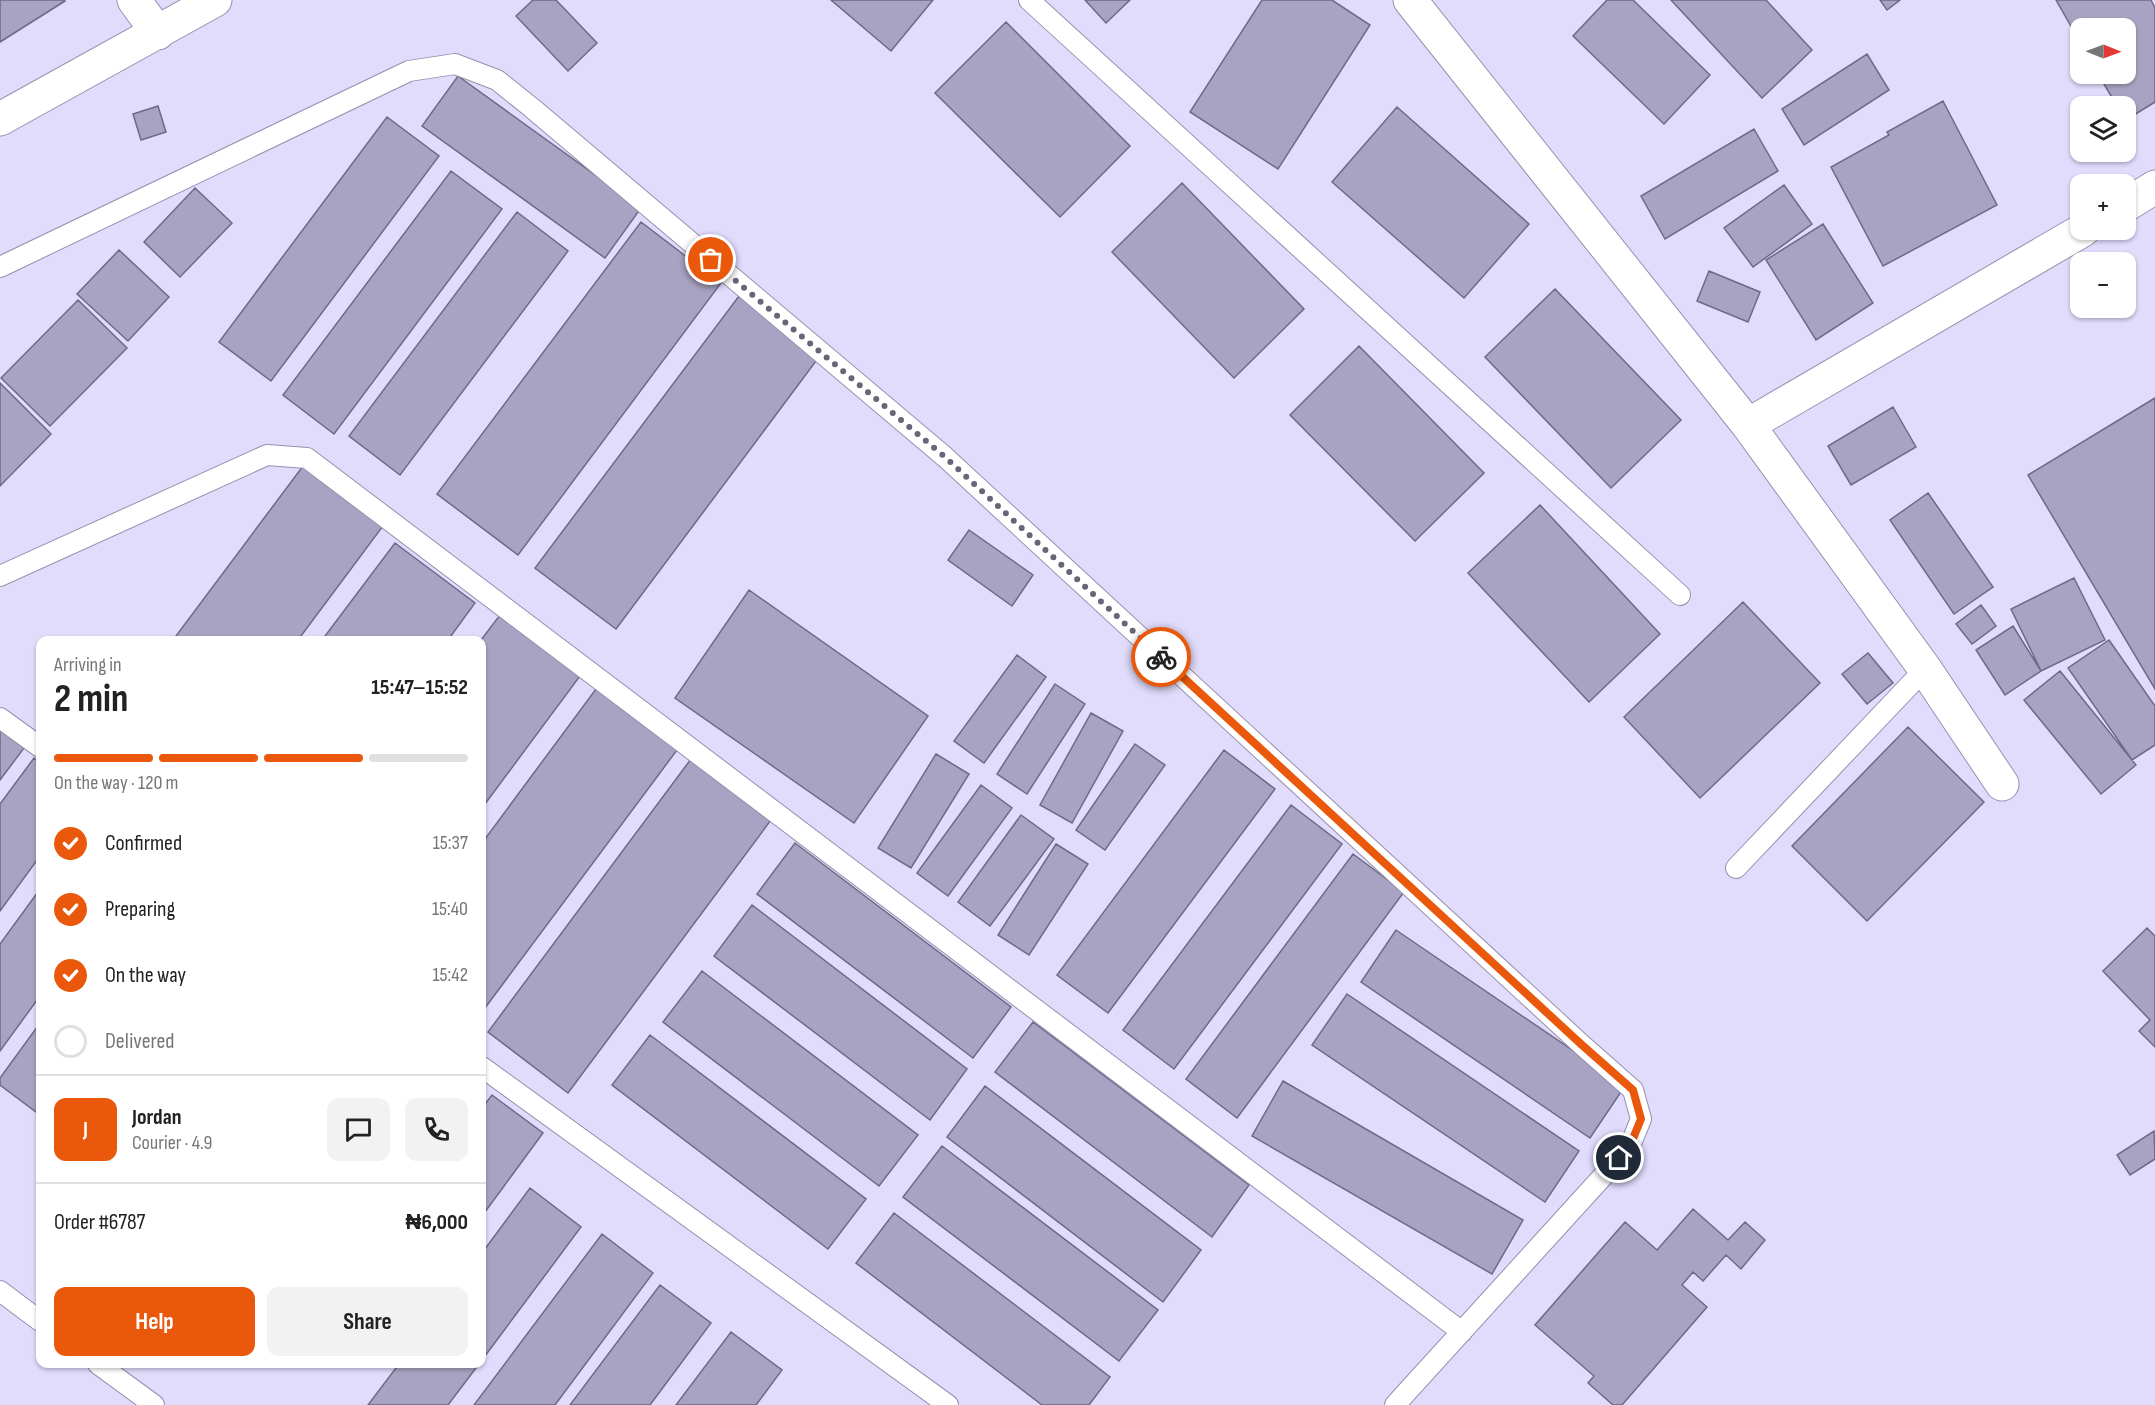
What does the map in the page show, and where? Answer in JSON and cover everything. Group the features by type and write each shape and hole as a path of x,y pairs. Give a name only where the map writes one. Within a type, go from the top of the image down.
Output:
{"street":[{"path":"134,0 158,33"},
{"path":"0,118 215,0"},
{"path":"1423,4 1748,425 1925,669 2002,784"},
{"path":"2136,199 2155,187"},
{"path":"1748,425 2070,238"}],"lane":[{"path":"1029,0 1680,595"},
{"path":"0,267 409,71 455,64 497,80 945,457 1633,1090 1641,1119 1632,1141 1605,1174 1395,1405"},
{"path":"0,576 267,454 307,458 1462,1332"},
{"path":"1736,868 1925,669"},
{"path":"0,718 36,744"},
{"path":"486,1070 948,1405"},
{"path":"0,1291 36,1318"},
{"path":"103,1368 154,1405"}],"building":[{"path":"0,0 64,0 65,1 0,42"},
{"path":"533,0 556,0 597,43 568,71 516,16"},
{"path":"831,0 933,0 891,51"},
{"path":"1085,0 1130,0 1106,23"},
{"path":"1262,0 1332,0 1370,25 1278,169 1190,112"},
{"path":"1607,0 1633,0 1710,75 1664,124 1573,36"},
{"path":"1671,0 1766,0 1812,50 1762,98"},
{"path":"1880,0 1900,0 1887,10"},
{"path":"2056,0 2151,0 2155,8 2155,102 2136,114 2136,96 2111,96 2104,84 2136,84 2136,18 2070,18 2070,24"},
{"path":"1006,22 1130,146 1060,217 935,93"},
{"path":"1867,54 1889,90 1804,145 1782,109"},
{"path":"458,76 641,208 605,258 422,126"},
{"path":"1943,101 1997,205 1883,266 1831,167 1889,135 1887,132"},
{"path":"158,106 166,132 141,140 133,114"},
{"path":"1397,107 1529,224 1464,298 1332,182"},
{"path":"387,117 439,156 271,381 219,342"},
{"path":"1754,129 1778,171 1665,239 1641,196"},
{"path":"451,171 502,209 334,434 283,395"},
{"path":"1182,183 1304,309 1234,378 1112,252"},
{"path":"1784,185 1812,224 1753,267 1724,228"},
{"path":"195,188 232,223 180,277 144,242"},
{"path":"517,212 568,251 400,475 349,436"},
{"path":"641,222 721,283 518,555 437,494"},
{"path":"1823,224 1873,303 1816,340 1766,260"},
{"path":"119,250 169,297 128,341 77,294"},
{"path":"1709,271 1760,292 1748,322 1697,301"},
{"path":"1555,289 1681,420 1611,488 1485,357"},
{"path":"739,296 819,357 616,629 535,568"},
{"path":"78,300 127,348 50,426 1,378"},
{"path":"1359,346 1484,473 1415,541 1290,415"},
{"path":"0,383 51,434 0,486"},
{"path":"2155,398 2155,689 2028,475"},
{"path":"1893,407 1916,447 1851,485 1828,446"},
{"path":"303,466 383,526 301,636 176,636"},
{"path":"1928,493 1993,587 1954,614 1890,520"},
{"path":"1540,505 1660,634 1589,702 1468,573"},
{"path":"969,530 1033,575 1012,606 948,560"},
{"path":"395,543 475,603 451,636 325,636"},
{"path":"2074,578 2105,640 2041,671 2011,609"},
{"path":"749,590 928,716 854,823 675,698"},
{"path":"1743,602 1820,683 1700,798 1624,717"},
{"path":"1981,605 1996,626 1972,644 1956,624"},
{"path":"500,615 580,676 486,803 486,636 484,636"},
{"path":"2013,626 2041,671 2005,695 1976,650"},
{"path":"2109,640 2155,706 2155,745 2132,760 2068,668"},
{"path":"1868,653 1893,683 1867,704 1842,674"},
{"path":"1017,655 1046,677 984,763 954,741"},
{"path":"2060,671 2136,765 2101,794 2024,700"},
{"path":"1055,684 1085,704 1027,794 997,774"},
{"path":"596,689 677,750 486,1007 486,838"},
{"path":"1091,713 1123,731 1072,823 1040,805"},
{"path":"1908,727 1984,802 1867,921 1792,846"},
{"path":"0,729 24,748 0,780"},
{"path":"1135,744 1165,765 1105,850 1076,830"},
{"path":"1224,750 1275,789 1108,1013 1057,975"},
{"path":"936,754 969,774 911,868 878,848"},
{"path":"34,758 36,760 36,862 0,911 0,804"},
{"path":"691,759 771,820 568,1093 488,1032"},
{"path":"981,785 1012,808 948,896 917,873"},
{"path":"1291,805 1342,844 1174,1069 1123,1030"},
{"path":"1021,815 1054,839 990,926 958,902"},
{"path":"795,843 1011,1007 973,1058 757,894"},
{"path":"1056,844 1088,864 1029,955 998,935"},
{"path":"1353,854 1404,892 1237,1118 1186,1079"},
{"path":"36,894 36,1002 0,1051 0,944"},
{"path":"752,905 967,1069 930,1120 714,956"},
{"path":"2147,928 2155,936 2155,1047 2139,1031 2150,1020 2103,971"},
{"path":"1396,930 1625,1086 1590,1138 1361,982"},
{"path":"702,971 918,1135 879,1186 663,1022"},
{"path":"1347,994 1579,1151 1545,1202 1312,1045"},
{"path":"1033,1022 1249,1185 1212,1237 995,1072"},
{"path":"36,1028 36,1112 0,1085 0,1078"},
{"path":"650,1035 866,1199 828,1249 612,1085"},
{"path":"1283,1081 1523,1220 1492,1274 1252,1136"},
{"path":"985,1086 1201,1250 1163,1302 947,1137"},
{"path":"492,1095 543,1133 486,1211 486,1103"},
{"path":"2154,1131 2155,1159 2130,1175 2117,1155"},
{"path":"942,1146 1158,1310 1119,1361 903,1197"},
{"path":"530,1188 581,1227 486,1355 486,1248"},
{"path":"1693,1209 1728,1240 1745,1222 1765,1240 1741,1269 1726,1255 1703,1281 1693,1272 1682,1285 1707,1307 1622,1405 1613,1405 1588,1383 1594,1376 1535,1325 1625,1222 1657,1250"},
{"path":"894,1213 1110,1377 1089,1405 1042,1405 856,1263"},
{"path":"602,1234 653,1273 555,1405 474,1405"},
{"path":"660,1285 711,1323 650,1405 570,1405"},
{"path":"731,1332 782,1370 756,1405 676,1405"},
{"path":"396,1368 476,1368 448,1405 368,1405"}],"way so far":[{"path":"711,260 945,457 1161,657"}],"route":[{"path":"1161,657 1633,1090 1641,1119 1632,1141 1619,1158"}]}
